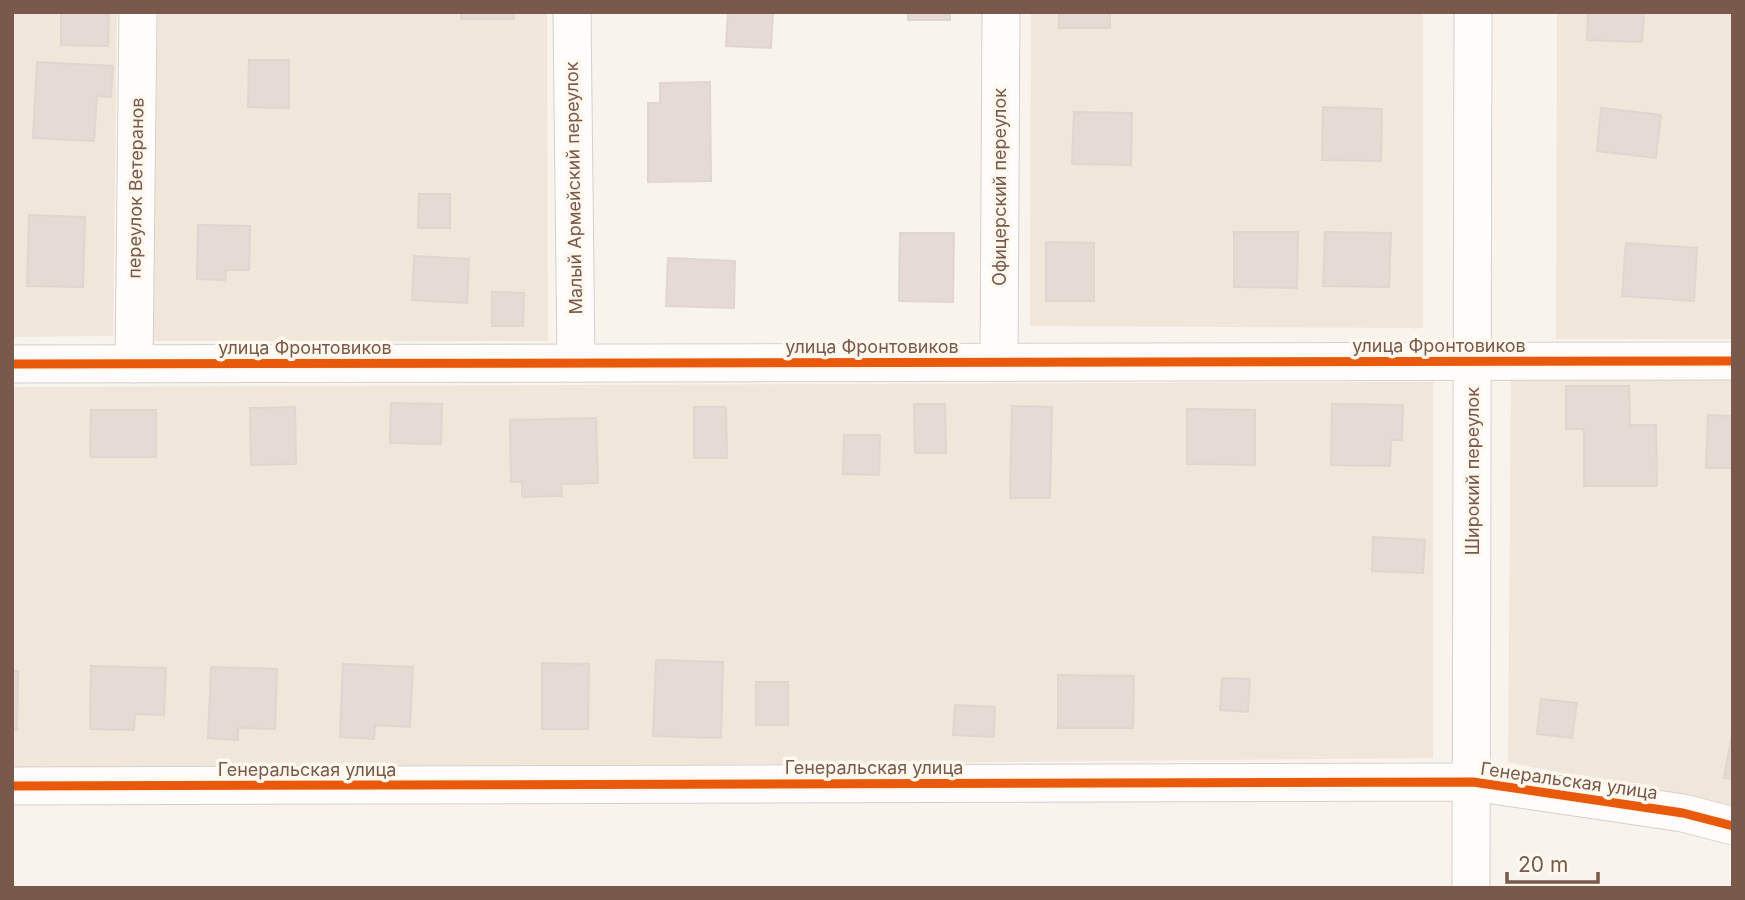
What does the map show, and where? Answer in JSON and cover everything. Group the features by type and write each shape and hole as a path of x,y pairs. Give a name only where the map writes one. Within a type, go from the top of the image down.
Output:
{"street":[{"name":"переулок Ветеранов","path":"134,364 138,12"},
{"name":"Малый Армейский переулок","path":"572,12 576,363"},
{"name":"Офицерский переулок","path":"999,362 1001,12"},
{"name":"Широкий переулок","path":"1471,888 1473,12"},
{"name":"улица Фронтовиков","path":"12,364 1733,361"},
{"name":"Генеральская улица","path":"12,786 1473,782 1683,814 1733,826"}],"shaded area":[{"path":"12,12 117,12 113,336 12,337"},
{"path":"158,12 547,12 548,341 152,341"},
{"path":"1031,12 1423,12 1423,328 1030,326"},
{"path":"1557,12 1733,12 1733,339 1556,339"},
{"path":"1511,378 1733,378 1733,808 1508,762"},
{"path":"1433,382 1433,758 12,771 12,387"}],"building":[{"path":"61,12 109,12 108,46 61,45"},
{"path":"461,12 514,12 514,19 461,19"},
{"path":"728,12 773,12 771,48 726,46"},
{"path":"908,12 950,12 950,20 908,20"},
{"path":"1059,12 1110,12 1110,28 1059,28"},
{"path":"1588,12 1644,12 1642,42 1587,40"},
{"path":"249,60 289,60 289,108 248,107"},
{"path":"37,62 113,66 111,97 97,96 94,141 33,138"},
{"path":"710,82 711,181 648,182 648,103 660,103 660,83"},
{"path":"1323,107 1382,109 1381,161 1322,160"},
{"path":"1601,108 1661,115 1656,158 1597,151"},
{"path":"1074,112 1132,113 1131,165 1072,164"},
{"path":"419,194 450,194 450,228 418,228"},
{"path":"29,215 85,217 83,287 27,286"},
{"path":"198,225 250,226 249,270 226,270 225,280 197,279"},
{"path":"1234,232 1298,232 1297,288 1234,287"},
{"path":"1325,232 1391,233 1389,287 1323,286"},
{"path":"900,233 954,233 953,302 899,301"},
{"path":"1046,242 1094,243 1094,301 1046,301"},
{"path":"1626,243 1697,248 1694,301 1622,296"},
{"path":"414,256 469,259 467,303 412,300"},
{"path":"668,258 735,261 734,308 666,306"},
{"path":"492,292 524,293 523,326 492,326"},
{"path":"1566,386 1629,386 1630,425 1656,425 1657,486 1584,486 1584,429 1566,429"},
{"path":"391,403 442,404 441,444 390,443"},
{"path":"914,404 945,404 946,453 915,453"},
{"path":"1332,404 1403,405 1402,440 1391,440 1390,466 1331,465"},
{"path":"1012,406 1052,407 1050,498 1010,498"},
{"path":"295,407 296,464 251,465 250,408"},
{"path":"694,407 726,407 727,458 694,458"},
{"path":"1187,409 1255,410 1255,465 1187,464"},
{"path":"91,410 156,410 156,457 90,457"},
{"path":"1708,415 1733,416 1733,468 1706,468"},
{"path":"596,418 598,483 561,484 562,496 522,497 522,482 511,482 510,420"},
{"path":"844,435 880,435 879,475 843,474"},
{"path":"1373,537 1425,540 1423,573 1372,571"},
{"path":"656,660 723,662 721,738 653,736"},
{"path":"542,663 589,664 588,729 542,729"},
{"path":"343,664 413,667 410,727 375,725 374,739 340,737"},
{"path":"91,666 166,668 164,715 135,714 134,730 90,729"},
{"path":"211,667 277,669 275,729 238,728 238,740 208,738"},
{"path":"12,671 18,671 17,730 12,730"},
{"path":"1058,675 1134,676 1133,728 1058,728"},
{"path":"1222,678 1250,679 1248,712 1220,710"},
{"path":"756,682 788,682 788,725 756,725"},
{"path":"1541,699 1577,703 1572,738 1537,734"},
{"path":"955,705 995,707 994,737 953,735"},
{"path":"1733,735 1733,779 1724,778"}],"cycle path":[{"path":"12,364 1733,361"},
{"path":"12,786 1473,782 1683,813 1733,826"}]}
